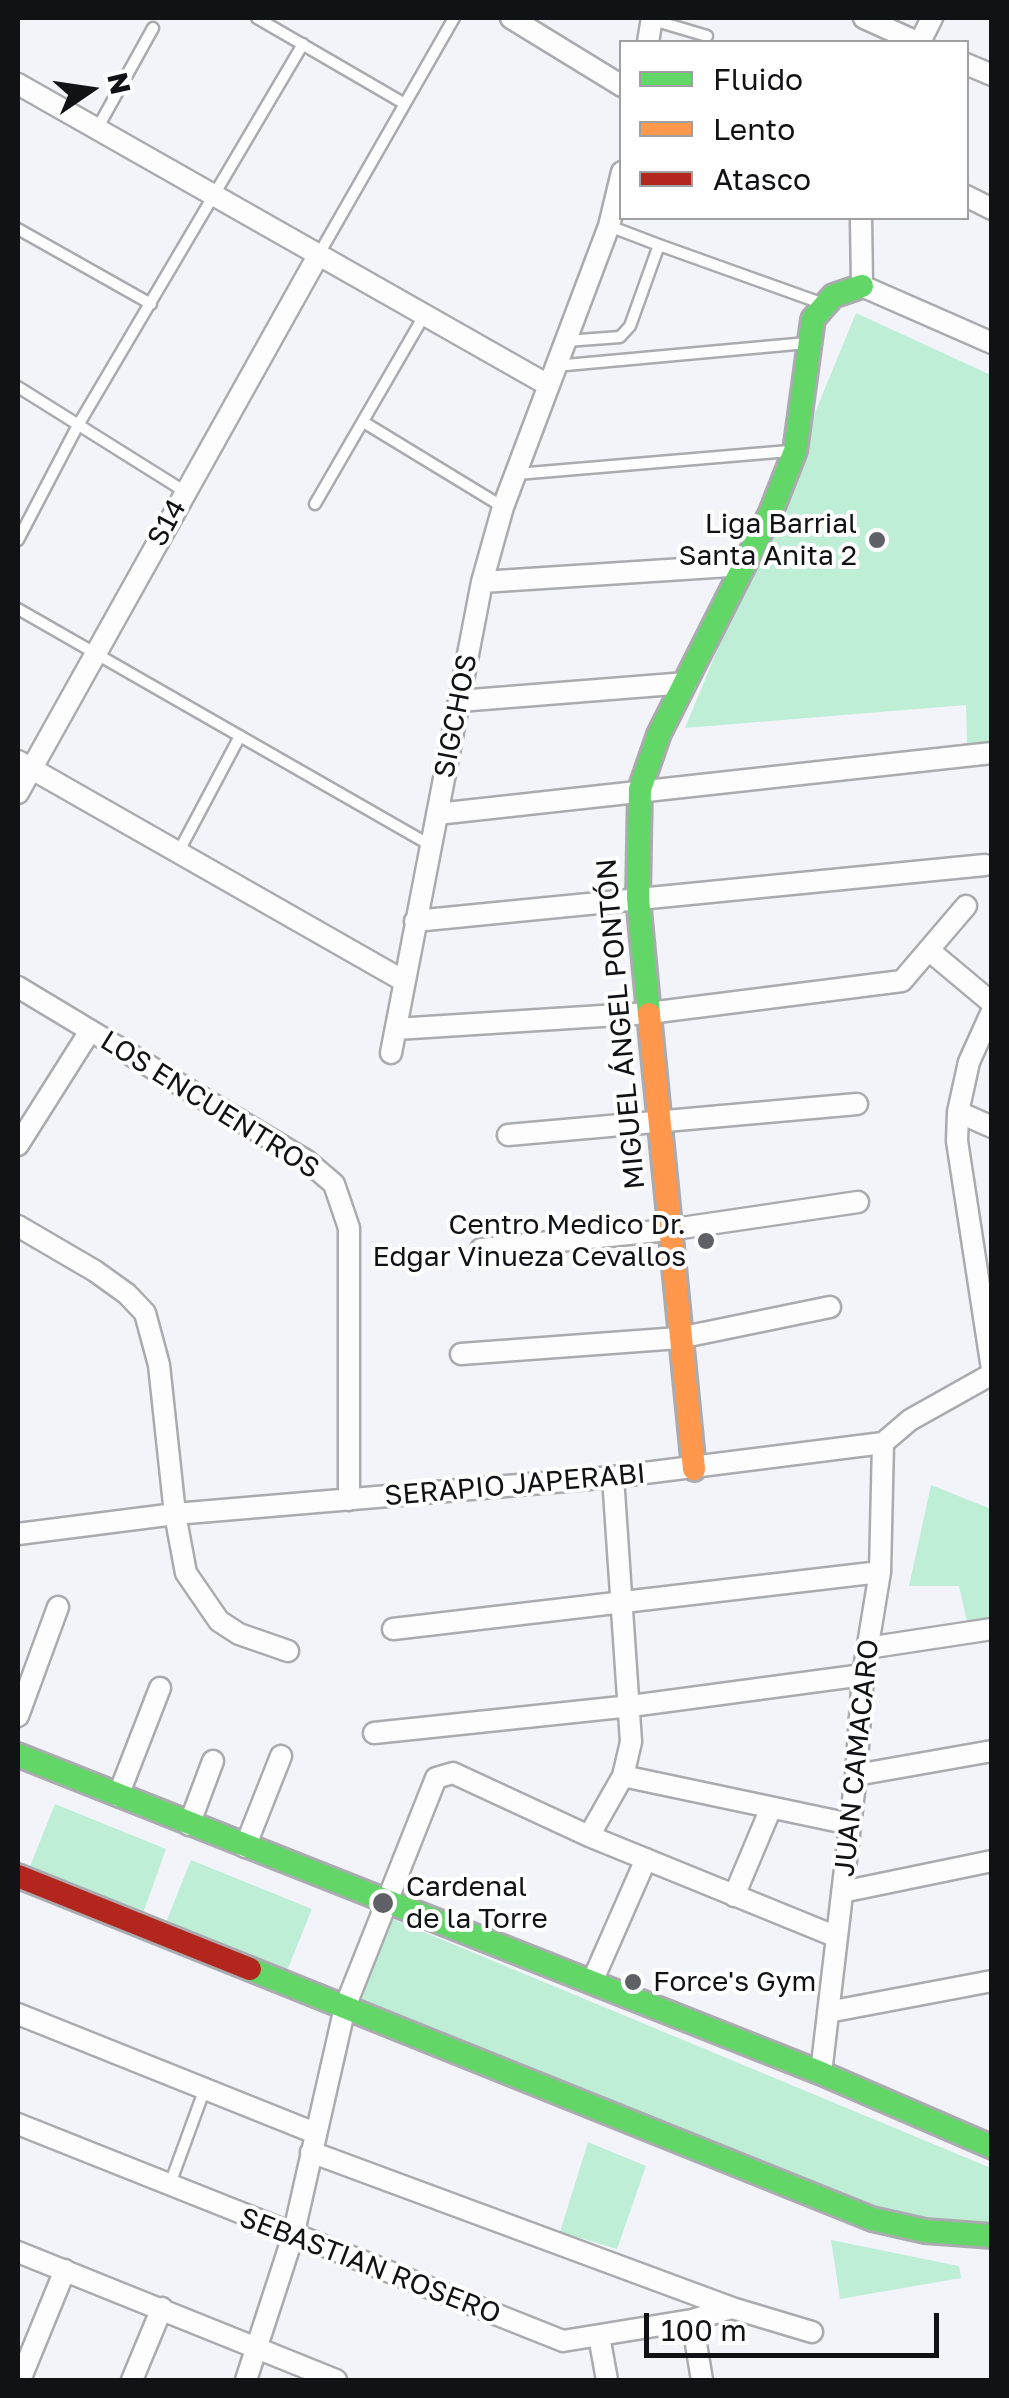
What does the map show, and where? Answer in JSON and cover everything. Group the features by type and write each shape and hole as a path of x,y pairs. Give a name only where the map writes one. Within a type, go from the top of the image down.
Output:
{"street":[{"path":"511,18 619,84"},
{"path":"864,18 914,40"},
{"path":"920,40 932,18"},
{"path":"18,84 426,313 551,376"},
{"name":"SIGCHOS","path":"392,1053 482,582 515,474 609,226 619,184"},
{"path":"969,198 992,209"},
{"path":"862,220 862,286"},
{"name":"S14","path":"18,793 25,765 95,653 319,254"},
{"path":"826,304 833,296 862,286 992,343"},
{"name":"MIGUEL ÁNGEL PONTÓN","path":"694,1468 638,898 640,789 659,734 745,566 795,451 813,319 826,304"},
{"path":"482,582 745,566"},
{"path":"459,701 686,683"},
{"path":"437,814 640,789 992,754"},
{"path":"25,765 404,981"},
{"path":"415,922 986,865"},
{"path":"396,1029 650,1013 902,981 931,952 966,906"},
{"path":"931,952 992,1002"},
{"name":"LOS ENCUENTROS","path":"18,987 308,1161 334,1184 349,1228 350,1500"},
{"path":"992,1011 969,1062 958,1112 957,1141 992,1371"},
{"path":"18,1145 90,1030"},
{"path":"508,1135 857,1104"},
{"path":"958,1112 992,1127"},
{"path":"481,1249 668,1230 858,1202"},
{"path":"18,1226 111,1282 145,1313 159,1365 175,1514 186,1573 219,1621 240,1634 288,1651"},
{"path":"461,1354 679,1338 830,1307"},
{"name":"SERAPIO JAPERABI","path":"18,1534 175,1514 613,1477 883,1443 910,1420 992,1371"},
{"name":"JUAN CAMACARO","path":"820,2072 856,1775 862,1675 880,1572 883,1443"},
{"path":"589,1836 622,1776 631,1742 613,1477"},
{"path":"393,1630 880,1572"},
{"path":"18,1716 58,1607"},
{"path":"868,1648 992,1629"},
{"path":"374,1733 631,1706 862,1675"},
{"path":"118,1796 160,1688"},
{"path":"856,1775 992,1751"},
{"path":"18,1755 385,1904 820,2072 992,2146"},
{"path":"245,1847 281,1756"},
{"path":"189,1825 213,1761"},
{"path":"246,2380 293,2236 345,2007 436,1778 453,1773 589,1836 837,1938"},
{"path":"622,1776 850,1824"},
{"path":"734,1896 771,1808"},
{"path":"592,1982 646,1859"},
{"path":"842,1892 992,1861"},
{"path":"18,1876 872,2219 926,2230 992,2236"},
{"path":"828,2012 992,1980"},
{"path":"18,2014 204,2091 313,2142 732,2308 812,2332"},
{"name":"SEBASTIAN ROSERO","path":"18,2124 553,2338 599,2336 692,2320 732,2308"},
{"path":"18,2252 336,2380"},
{"path":"20,2380 66,2270"},
{"path":"132,2380 162,2308"},
{"path":"692,2320 702,2380"},
{"path":"599,2336 607,2380"}],"lane":[{"path":"256,18 405,104"},
{"path":"319,254 454,18"},
{"path":"652,19 706,36"},
{"path":"97,129 154,28"},
{"path":"18,540 77,428 303,44"},
{"path":"609,226 826,304"},
{"path":"18,229 152,304"},
{"path":"565,341 620,337 630,326 659,245"},
{"path":"315,504 426,313"},
{"path":"551,376 808,343"},
{"path":"18,387 77,428 184,491"},
{"path":"365,423 504,507"},
{"path":"515,474 795,451"},
{"path":"18,609 430,845"},
{"path":"178,852 240,736"},
{"path":"169,2187 204,2091"}],"green space":[{"name":"Liga Barrial Santa Anita 2","path":"856,313 991,375 991,751 967,744 966,705 685,728"},
{"path":"931,1485 991,1509 991,1619 967,1622 959,1586 909,1586"},
{"path":"55,1804 166,1849 142,1916 29,1869"},
{"path":"191,1860 312,1909 286,1973 165,1925"},
{"path":"390,1918 991,2168 991,2226 928,2221 855,2201 360,2000"},
{"path":"588,2142 646,2166 617,2249 560,2232"},
{"path":"831,2240 959,2266 961,2278 840,2299"}],"traffic: fast":[{"path":"649,1014 638,898 640,789 659,734 771,512 795,451 813,319 833,296 862,286"},
{"path":"18,1755 821,2073 992,2147"},
{"path":"250,1969 872,2219 925,2231 992,2236"}],"traffic: slow":[{"path":"649,1014 694,1469"}],"traffic: jam":[{"path":"18,1876 250,1969"}],"place":[{"name":"Liga Barrial Santa Anita 2","path":"877,540"},
{"name":"Centro Medico Dr. Edgar Vinueza Cevallos","path":"706,1241"},
{"name":"Cardenal de la Torre","path":"383,1903"},
{"name":"Force's Gym","path":"633,1982"}]}
